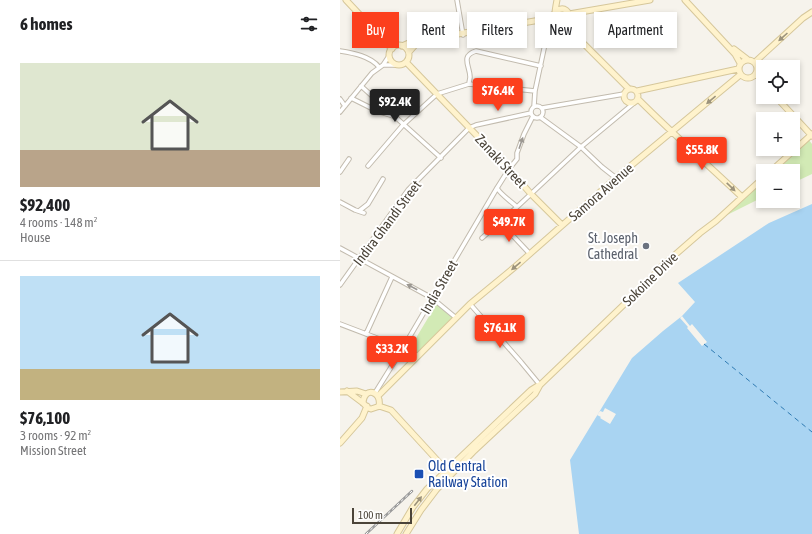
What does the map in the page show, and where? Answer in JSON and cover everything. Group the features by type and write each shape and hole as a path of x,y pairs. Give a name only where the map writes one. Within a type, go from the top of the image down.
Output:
{"street":[{"path":"348,0 392,49"},
{"path":"457,0 463,34"},
{"path":"556,12 557,0"},
{"path":"581,12 650,0"},
{"path":"685,0 735,54 740,63 739,72 743,77 749,78 756,74"},
{"path":"689,0 736,51 755,62 803,18 812,12"},
{"path":"340,112 372,73 381,66 389,56 392,49 396,46 402,46 411,42 535,23"},
{"path":"409,52 417,44 463,34"},
{"path":"340,51 359,55 381,66 402,65 409,58 409,52 402,46"},
{"path":"482,238 581,147 638,99 639,95 637,92 634,89 629,89 586,46"},
{"path":"532,114 531,110 534,106 535,91 544,48"},
{"path":"468,84 470,77 466,60 473,52 476,51 541,66"},
{"path":"389,56 391,61 396,65"},
{"path":"740,63 748,59"},
{"name":"Zanaki Street","path":"406,62 562,225"},
{"path":"637,92 739,72"},
{"name":"Samora Avenue","path":"376,394 418,356 470,304 530,254 616,178 672,132 739,72"},
{"path":"368,166 403,125 437,94 468,84 535,91"},
{"path":"361,86 440,158"},
{"path":"534,106 542,108 624,94 629,89"},
{"path":"624,94 624,98 627,102 634,103"},
{"path":"351,98 396,118"},
{"path":"340,99 345,106"},
{"path":"638,99 742,197"},
{"path":"779,164 812,135 783,104"},
{"path":"540,117 543,111 542,108"},
{"path":"469,128 476,125 532,114 537,118 540,117 581,147 616,178"},
{"name":"India Street","path":"376,394 497,188 517,159 517,153 532,114"},
{"name":"Indira Ghandi Street","path":"340,285 407,192 469,128"},
{"path":"340,172 349,159"},
{"path":"359,211 368,204 383,179"},
{"name":"Sokoine Drive","path":"449,473 531,390 540,385 639,291 661,267 716,221 756,184"},
{"path":"497,188 500,193 506,196 517,207"},
{"path":"340,202 364,213"},
{"path":"500,222 530,254"},
{"path":"340,248 432,298 455,318"},
{"path":"366,334 392,277"},
{"path":"470,304 540,385"},
{"path":"340,324 403,348 418,356"},
{"path":"347,391 367,406 379,406 391,410 449,473"},
{"path":"340,392 357,391 366,394 370,392 376,394 380,400 379,406"},
{"path":"340,443 362,418 367,406 364,398 366,394"},
{"path":"398,534 416,503 427,490 449,473"},
{"path":"406,534 423,506 449,473"}],"green space":[{"path":"808,139 812,144 812,174 800,180 800,164 781,164 789,156 800,156 800,146"},
{"path":"756,186 756,200 723,217"},
{"path":"437,303 453,317 417,354 410,348"}],"water":[{"path":"812,204 812,534 579,534 570,460 632,358 682,316 695,302 678,283 769,223"}],"pier":[{"path":"682,316 690,326 692,324 707,342 702,346 680,318"},
{"path":"605,408 616,414 610,424 597,415 600,411 603,412"}],"ferry route":[{"path":"704,344 812,432"}],"railway":[{"path":"366,534 412,491"}],"place":[{"name":"St. Joseph Cathedral","path":"646,246"},
{"name":"Old Central Railway Station","path":"419,474"}]}
